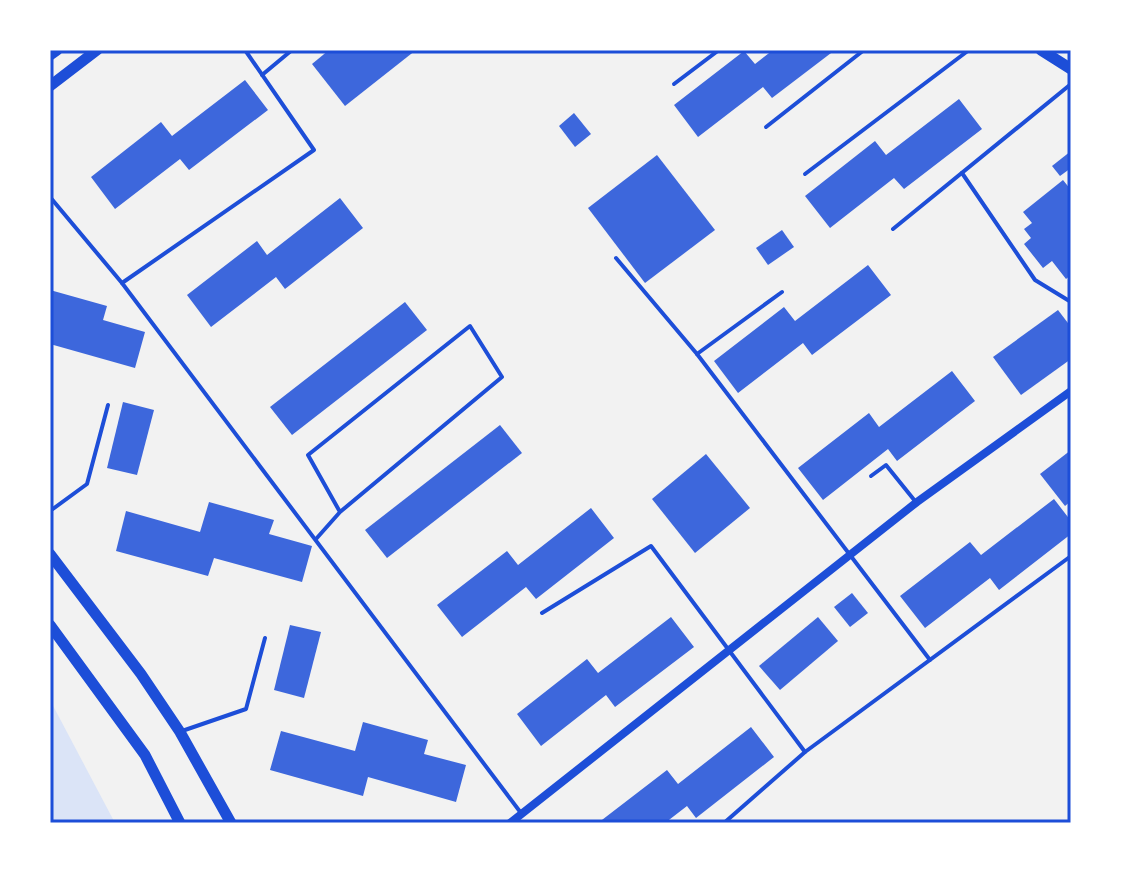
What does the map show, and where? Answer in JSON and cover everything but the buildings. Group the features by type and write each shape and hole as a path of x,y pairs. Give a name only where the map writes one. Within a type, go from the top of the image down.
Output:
{"street":[{"path":"50,55 57,50"},
{"path":"50,86 97,50"},
{"path":"1041,50 1071,69"},
{"path":"510,823 917,502 1071,391"},
{"path":"50,554 141,674 180,732 231,823"},
{"path":"50,625 145,755 180,823"}],"lane":[{"path":"122,283 314,150 245,50"},
{"path":"262,75 292,50"},
{"path":"674,84 719,50"},
{"path":"766,127 864,50"},
{"path":"805,174 969,50"},
{"path":"893,229 1071,84"},
{"path":"962,173 1035,280 1071,302"},
{"path":"50,197 122,283 522,813"},
{"path":"616,258 697,354 930,660"},
{"path":"697,354 782,292"},
{"path":"316,539 340,512 502,377 470,326 308,455 340,512"},
{"path":"50,511 87,484 108,405"},
{"path":"871,476 886,465 917,502"},
{"path":"542,613 651,546 805,752"},
{"path":"724,823 805,752 1071,556"},
{"path":"180,732 246,709 265,638"}],"shaded area":[{"path":"50,700 115,823 50,823"}]}
